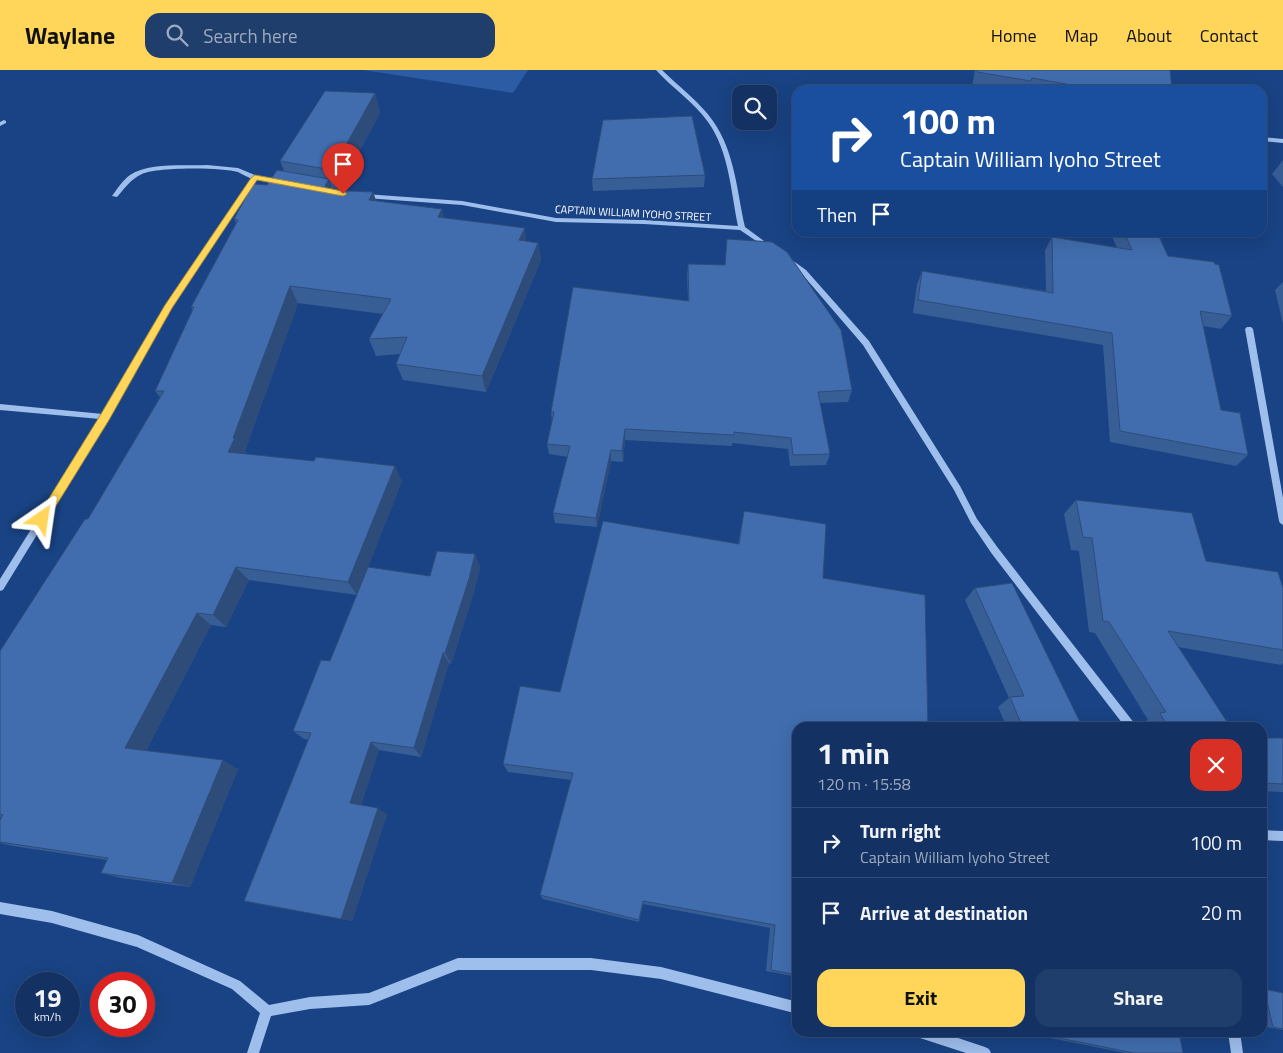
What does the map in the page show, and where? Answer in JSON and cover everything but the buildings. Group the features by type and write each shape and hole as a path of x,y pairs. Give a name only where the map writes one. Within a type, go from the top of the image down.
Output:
{"street":[{"path":"660,70 711,122 731,169 742,228 773,250"},
{"path":"1267,139 1283,141"},
{"path":"116,196 131,177 142,171 157,168 207,167 238,170 255,178 284,183"},
{"path":"0,587 105,417 169,307 255,178"},
{"name":"CAPTAIN WILLIAM IYOHO STREET","path":"353,195 462,203 556,220 644,222 742,228"},
{"path":"781,256 804,272 866,343 957,488 974,522 995,552 1128,722"},
{"path":"1249,329 1283,521"},
{"path":"0,407 105,417"},
{"path":"1267,835 1283,836"},
{"path":"0,908 52,917 138,940 236,985 266,1011"},
{"path":"266,1011 310,1003 369,999 458,964 591,964 617,967 661,973 792,1006"},
{"path":"253,1053 266,1011"},
{"path":"934,1037 969,1050 985,1053"},
{"path":"1235,1037 1237,1053"}],"shaded area":[{"path":"363,70 528,70 513,93"}],"route":[{"path":"42,519 105,417 169,307 255,178 343,194"}]}
